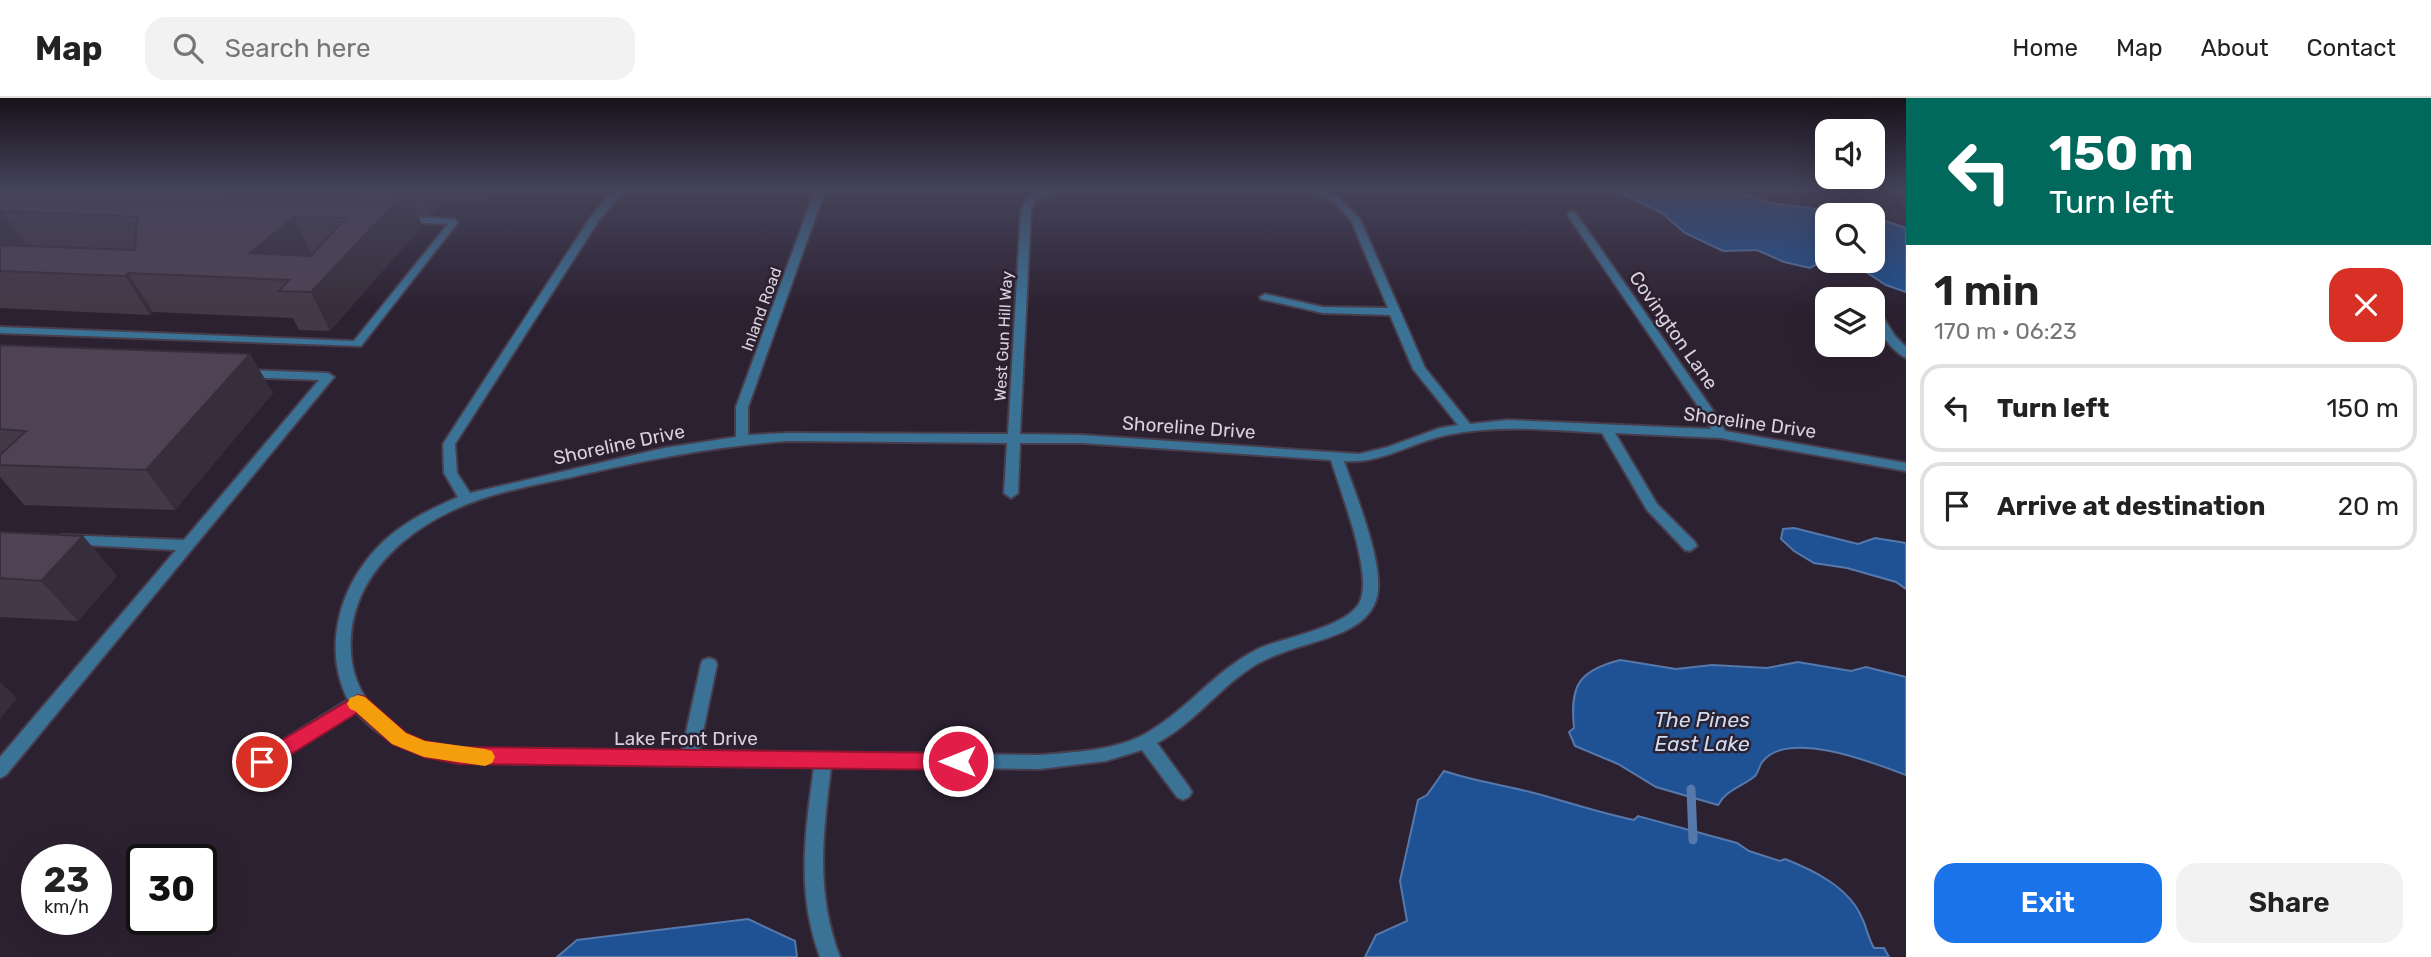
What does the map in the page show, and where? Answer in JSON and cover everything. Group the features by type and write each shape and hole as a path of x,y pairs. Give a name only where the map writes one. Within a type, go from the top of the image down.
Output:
{"street":[{"path":"466,498 452,478 447,462 449,444 587,230"},
{"name":"Inland Road","path":"743,440 743,407 806,230"},
{"name":"West Gun Hill Way","path":"1011,493 1025,230"},
{"path":"1360,230 1419,369 1466,427"},
{"name":"Covington Lane","path":"1583,230 1710,415 1720,434"},
{"path":"1265,297 1323,310 1394,312"},
{"path":"1885,329 1906,354"},
{"path":"0,769 328,377 232,373"},
{"name":"Shoreline Drive","path":"466,498 664,452 743,440 835,436 1013,437 1158,443 1337,458 1374,456 1422,438 1466,427 1507,424 1720,434 1906,467"},
{"path":"1606,428 1652,508 1690,546"},
{"name":"Lake Front Drive","path":"466,498 422,521 398,537 379,555 353,598 344,627 343,657 349,683 358,702 399,739 424,749 459,756 1040,762 1089,757 1146,742 1169,727 1241,666 1262,653 1351,622 1363,612 1369,599 1371,583 1368,565 1337,458"},
{"path":"54,538 188,545"},
{"path":"689,760 709,664"},
{"path":"262,762 358,702"},
{"path":"1146,742 1183,792"},
{"path":"823,760 812,865 812,892 821,936 830,957"}],"lane":[{"path":"0,330 357,344 448,230"}],"water":[{"path":"1682,230 1815,230 1815,265 1810,268 1784,262 1757,250 1723,251"},
{"path":"1885,230 1906,230 1906,292 1886,285 1868,273 1885,273"},
{"path":"1794,528 1858,544 1875,538 1906,543 1906,589 1896,582 1847,568 1814,563 1781,539 1783,529"},
{"name":"The Pines East Lake","path":"1620,660 1676,669 1712,665 1767,668 1798,662 1851,671 1866,667 1906,677 1906,775 1832,751 1792,748 1775,752 1763,761 1755,776 1730,792 1718,805 1656,787 1618,764 1575,746 1569,732 1574,728 1573,702 1579,683 1594,670"},
{"path":"1444,771 1621,817 1634,820 1638,816 1737,843 1749,851 1780,861 1785,859 1796,863 1829,881 1848,897 1862,918 1874,948 1884,948 1889,957 1365,957 1376,935 1407,921 1400,881 1418,800 1427,795"},
{"path":"748,919 795,941 797,957 557,957 577,940"}],"building":[{"path":"136,230 278,230 250,253 311,256 335,230 369,230 311,292 279,291 289,280 0,271 0,245 135,250"},
{"path":"0,345 250,354 146,470 0,465 0,455 26,431 0,429"},
{"path":"0,532 83,536 41,581 0,578"}],"waterway":[{"path":"1691,789 1693,840"}],"slow traffic":[{"path":"356,704 358,702 399,739 424,749 459,756 485,757"}],"route":[{"path":"262,762 358,702 399,739 424,749 459,756 958,761"}]}
